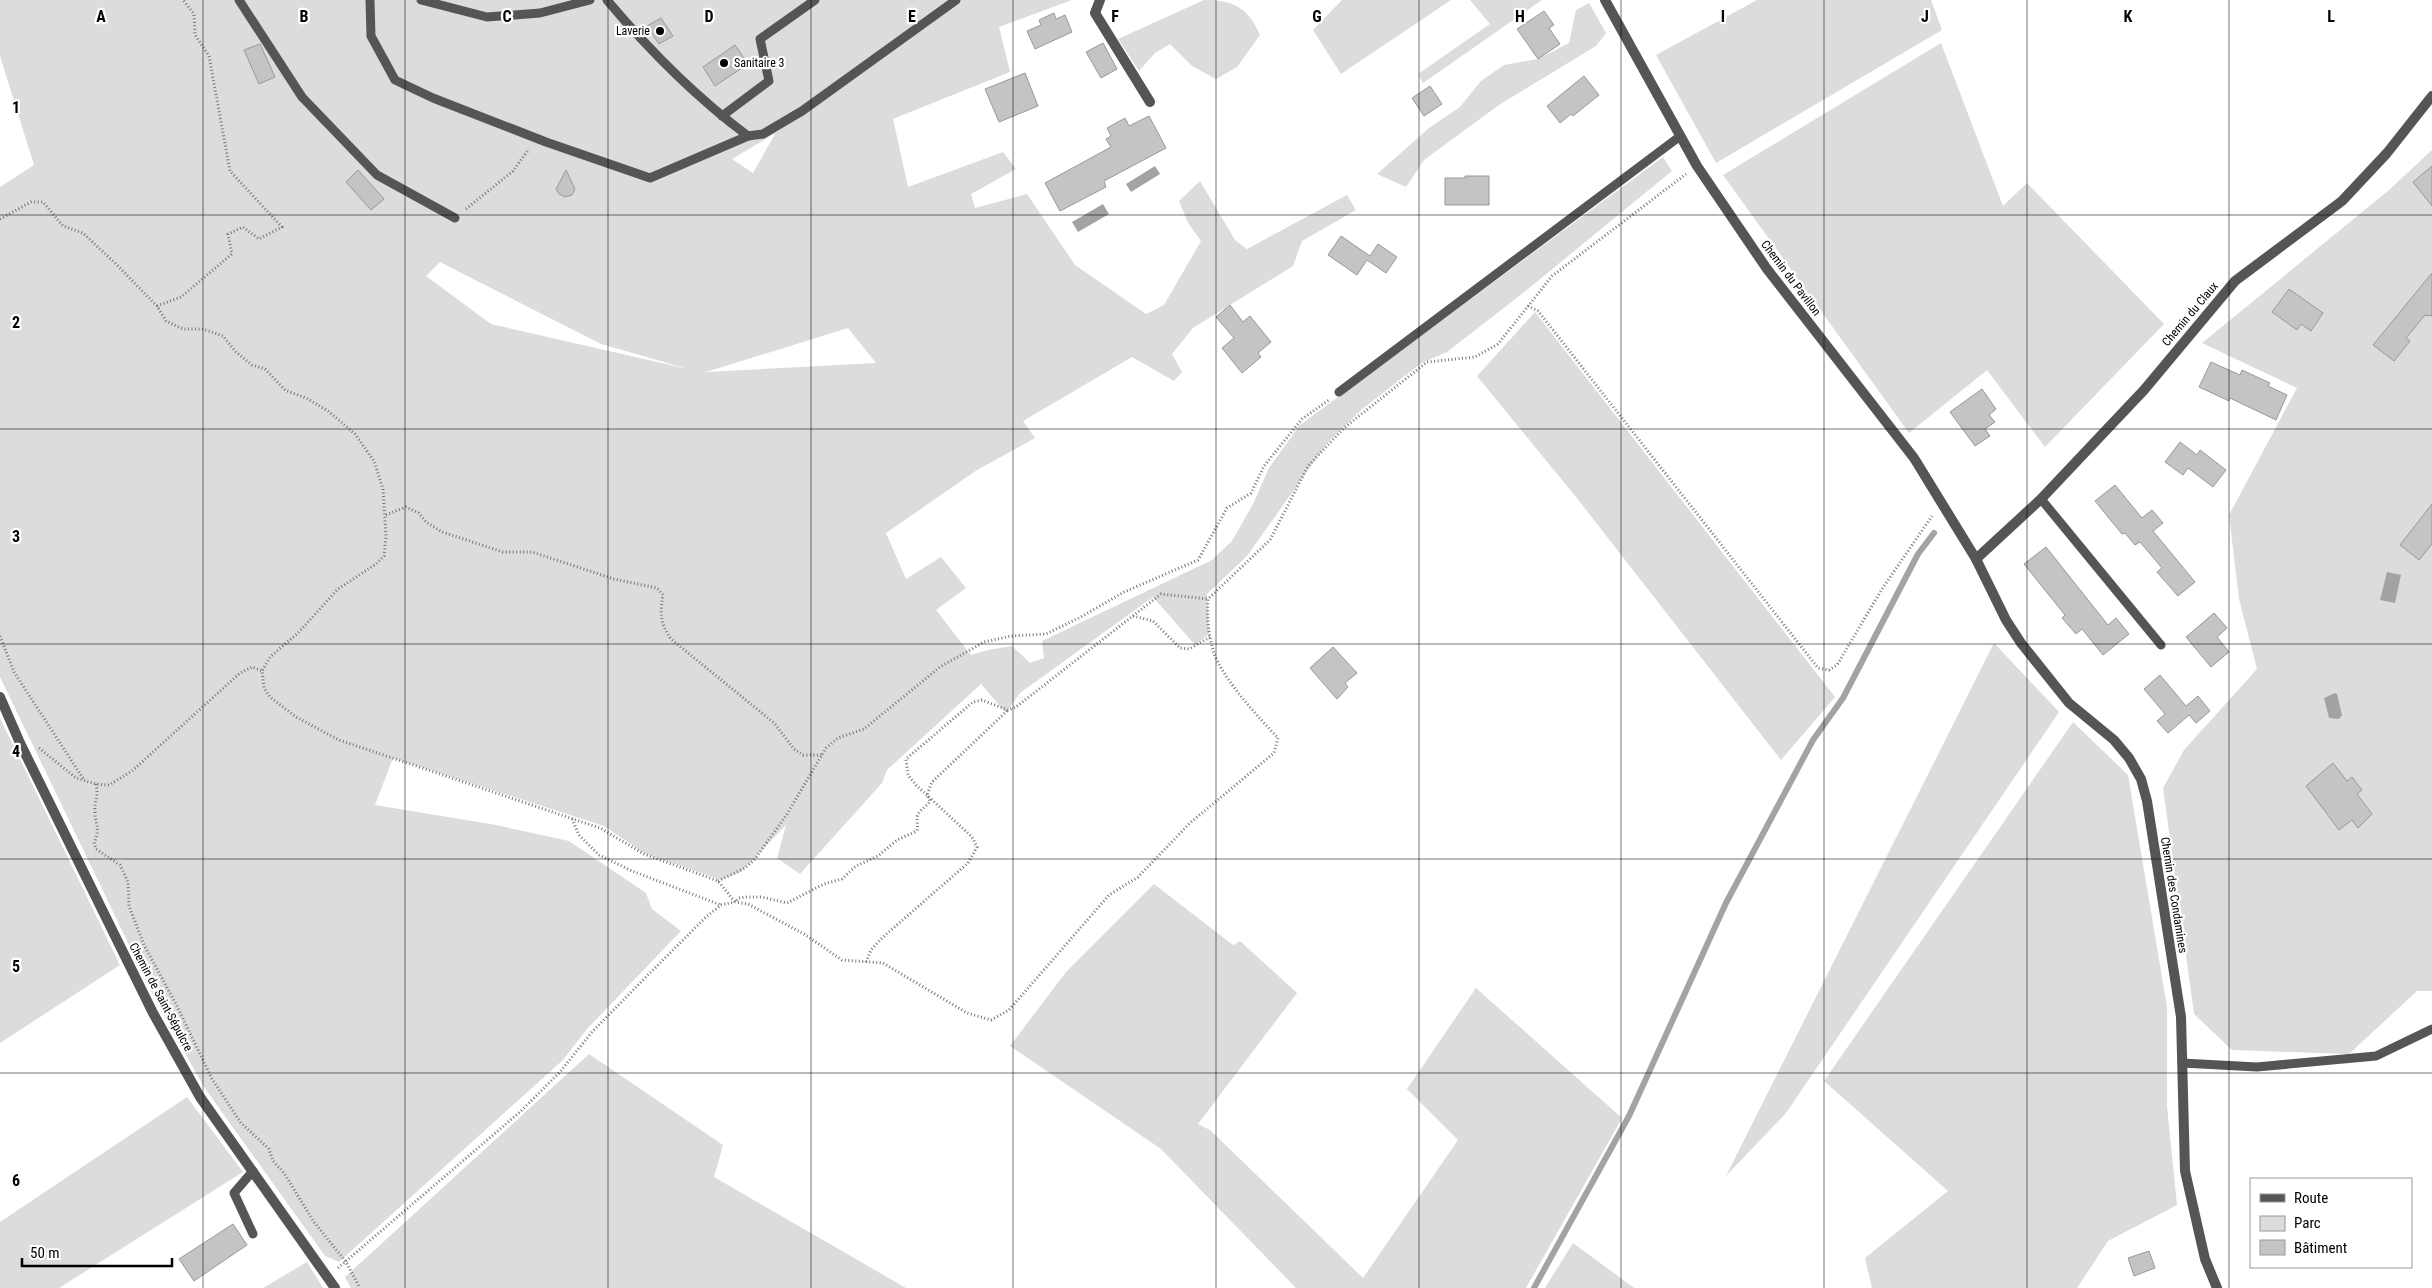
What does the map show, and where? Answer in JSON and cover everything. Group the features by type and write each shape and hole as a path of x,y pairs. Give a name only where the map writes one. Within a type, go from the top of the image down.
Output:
{"street":[{"path":"1100,0 1095,13 1150,102"},
{"name":"Chemin du Pavillon","path":"1605,0 1679,137 1697,166 1767,269 1914,458 1976,559"},
{"name":"Chemin du Claux","path":"1976,559 2041,499 2144,390 2234,281 2342,201 2387,153 2432,96"},
{"name":"Chemin des Condamines","path":"1976,559 2006,620 2022,643 2069,703 2114,740 2129,758 2140,779 2147,801 2181,1017 2185,1171 2205,1259 2217,1288"},
{"name":"Chemin de Saint-Sépulcre","path":"0,697 20,744 153,1013 200,1097 328,1275 335,1288"}],"lane":[{"path":"239,0 302,97 377,175 455,218"},
{"path":"370,0 371,36 395,80 433,98 537,138 650,178 748,136 763,134 802,111 956,0"},
{"path":"421,0 487,17 540,13 590,0"},
{"path":"607,0 631,29 722,116 748,136"},
{"path":"722,116 769,81 760,39 815,0"},
{"path":"1339,392 1679,137"},
{"path":"2041,499 2161,645"},
{"path":"2182,1063 2257,1067 2376,1056 2432,1029"},
{"path":"253,1171 234,1194 253,1234"}],"path":[{"path":"157,306 181,297 232,254 228,234 243,227 259,239 282,226 230,171 209,56 195,35 194,14 183,0"},
{"path":"455,218 513,172 537,138"},
{"path":"0,219 31,202 43,202 62,226 83,233 157,306 166,321 182,329 203,329 223,336 236,352 252,365 265,369 285,390 308,398 328,411 355,434 374,461 383,489 386,515 384,556 376,564 338,589 298,633 270,657 262,671 264,688 270,697 296,716 339,740 600,828 644,854 718,881 735,902 748,904 804,934 842,960 883,963 967,1013 991,1020 1009,1010 1108,895 1138,877 1190,824 1274,753 1278,744 1278,738 1225,674 1213,652 1207,625 1208,600 1270,540 1308,466 1344,428 1428,362 1475,356 1498,344 1552,276 1697,166"},
{"path":"1528,306 1538,311 1818,668 1829,670 1837,665 1882,589 1918,535 1942,504"},
{"path":"718,881 745,868 755,859 788,814 822,754 838,738 846,737 864,729 940,667 984,642 1011,636 1046,634 1079,618 1124,592 1198,560 1227,508 1251,493 1264,466 1302,419 1339,392"},
{"path":"386,515 406,507 419,514 426,522 442,532 503,552 532,552 614,579 657,588 664,595 660,617 662,626 670,639 774,723 794,749 803,755 822,754"},
{"path":"328,1275 346,1262 521,1111 560,1072 592,1032 706,917 721,905 747,897 762,897 787,903 824,884 842,879 856,866 878,856 897,840 918,831 919,813 930,801 927,795 932,782 1008,710 1016,707 1160,594 1208,600"},
{"path":"1132,616 1154,621 1180,648 1189,648 1210,637"},
{"path":"0,636 14,672 85,780"},
{"path":"20,744 35,745 50,754 76,778 96,784 109,785 132,770 240,673 252,668 262,671"},
{"path":"866,962 871,950 882,938 968,863 977,847 972,837 908,775 906,759 973,702 982,700 1008,710"},
{"path":"96,784 99,798 94,809 99,826 94,842 96,849 120,865 128,882 129,906 144,945 176,1004 199,1055 241,1123 268,1149 273,1161 284,1173 314,1222 346,1262 360,1288"},
{"path":"572,818 579,835 599,855 632,871 721,905"}],"green space":[{"path":"0,0 1072,0 999,27 1010,72 893,119 908,187 1003,152 1016,169 971,194 975,208 1027,194 1075,265 1146,314 1164,305 1201,241 1188,223 1179,201 1200,181 1235,240 1247,249 1347,195 1356,210 1302,241 1293,266 1193,328 1172,354 1182,372 1174,381 1132,357 1023,421 1035,438 977,470 886,533 906,579 941,557 966,588 936,610 971,655 1012,646 1030,663 1044,658 1042,641 1212,560 1232,541 1253,504 1269,468 1300,425 1663,157 1672,171 1523,293 1447,352 1420,364 1361,410 1328,442 1247,556 1207,594 1209,634 1195,645 1153,597 1020,693 1006,713 981,684 887,770 882,783 800,874 777,858 786,825 741,872 721,880 644,853 604,826 393,758 375,805 496,825 569,841 646,893 652,909 681,931 587,1029 563,1060 339,1262 325,1256 204,1087 156,1001 0,677 0,187 34,165 0,56","holes":["774,134 753,173 732,159","440,262 601,344 688,369 491,324 426,276","848,328 876,363 706,372"]},
{"path":"1204,0 1214,0 1238,7 1250,18 1260,35 1237,67 1216,79 1192,66 1170,44 1155,53 1139,71 1118,39"},
{"path":"1342,0 1451,0 1341,74 1313,30"},
{"path":"1470,0 1542,0 1423,83 1418,74 1490,24"},
{"path":"1757,0 1931,0 1942,30 1716,163 1656,55"},
{"path":"1589,3 1606,33 1596,46 1499,105 1424,160 1406,187 1377,174 1429,128 1460,107 1481,81 1504,65 1538,59 1569,43 1576,10"},
{"path":"1941,43 2003,206 2027,183 2164,324 2045,447 1987,370 1909,433 1723,175"},
{"path":"2432,150 2432,991 2417,991 2349,1054 2232,1050 2194,1014 2163,788 2184,750 2257,669 2239,599 2229,515 2297,388 2202,343 2389,190"},
{"path":"1535,312 1835,697 1781,760 1576,497 1477,376"},
{"path":"1994,643 2059,712 1786,1113 1726,1176"},
{"path":"0,718 120,965 0,1043"},
{"path":"2073,722 2128,775 2167,1007 2167,1106 2177,1205 2108,1241 2077,1288 1872,1288 1865,1258 1948,1191 1824,1081"},
{"path":"1154,884 1233,945 1240,941 1297,993 1198,1124 1210,1130 1363,1278 1458,1140 1407,1089 1476,988 1622,1118 1526,1288 1296,1288 1161,1149 1010,1046 1066,972"},
{"path":"589,1054 723,1145 714,1177 906,1288 351,1288 345,1277"},
{"path":"187,1097 243,1172 59,1288 0,1288 0,1222"},
{"path":"1573,1243 1634,1288 1545,1288"},
{"path":"307,1262 323,1288 263,1288"}],"shaded area":[{"path":"1155,166 1160,174 1131,192 1126,184"},
{"path":"1103,204 1109,214 1078,232 1072,222"},
{"path":"2387,572 2401,575 2395,603 2380,600"},
{"path":"2335,693 2337,694 2342,715 2339,719 2329,718 2324,698"}],"building":[{"path":"1544,11 1554,25 1549,28 1560,44 1538,59 1517,29"},
{"path":"1054,13 1056,19 1065,15 1072,32 1035,49 1027,31 1041,25 1039,20"},
{"name":"Laverie","path":"661,18 673,36 659,44 647,26"},
{"path":"1103,43 1117,69 1101,78 1086,52"},
{"path":"260,44 275,77 259,84 244,50"},
{"name":"Sanitaire 3","path":"735,45 748,64 715,86 703,67"},
{"path":"1025,73 1038,106 999,122 985,89"},
{"path":"1584,76 1599,95 1573,116 1571,114 1560,123 1547,106"},
{"path":"1430,86 1442,104 1424,116 1412,98"},
{"path":"1149,116 1166,148 1104,181 1106,187 1060,211 1045,183 1111,147 1106,139 1111,136 1107,128 1125,118 1129,126"},
{"path":"2432,166 2432,206 2413,182"},
{"path":"358,170 384,199 371,210 346,182"},
{"path":"566,170 575,189 572,195 565,197 559,194 556,189"},
{"path":"1465,176 1489,176 1489,205 1445,205 1445,178 1465,178"},
{"path":"1341,236 1370,256 1378,244 1397,257 1386,273 1367,260 1357,275 1328,255"},
{"path":"2432,273 2432,316 2425,315 2406,338 2410,341 2394,361 2373,345"},
{"path":"2289,289 2323,313 2311,331 2301,324 2297,330 2272,312"},
{"path":"1230,305 1243,322 1250,316 1271,342 1258,353 1261,357 1242,373 1222,348 1234,338 1216,317"},
{"path":"2211,362 2240,375 2242,370 2270,383 2268,386 2287,395 2276,420 2230,398 2229,401 2199,387"},
{"path":"1982,389 1996,409 1989,415 1995,422 1985,429 1990,436 1975,446 1950,412"},
{"path":"2180,442 2197,455 2200,450 2226,470 2213,487 2188,468 2183,475 2165,462"},
{"path":"2115,485 2142,518 2152,510 2163,523 2153,531 2195,582 2178,596 2157,572 2162,568 2140,542 2135,545 2125,533 2122,534 2095,501"},
{"path":"2432,504 2432,544 2419,560 2400,545"},
{"path":"2046,547 2108,625 2116,618 2129,634 2103,655 2082,629 2076,634 2062,618 2065,615 2024,564"},
{"path":"2214,613 2227,628 2217,637 2229,652 2211,667 2186,637"},
{"path":"1333,647 1357,673 1345,683 1348,687 1337,699 1310,668"},
{"path":"2160,675 2186,706 2198,696 2210,711 2196,723 2189,715 2168,733 2157,721 2165,714 2144,689"},
{"path":"2333,763 2347,781 2352,777 2362,790 2357,794 2372,814 2358,828 2352,820 2339,830 2306,786"},
{"path":"233,1224 247,1245 194,1281 179,1259"},
{"path":"2149,1251 2155,1268 2134,1276 2128,1258"}],"waterway":[{"path":"1534,1288 1629,1116 1726,903 1813,740 1843,698 1918,554 1934,533"}],"place":[{"name":"Laverie","path":"660,31"},
{"name":"Sanitaire 3","path":"724,63"}]}
